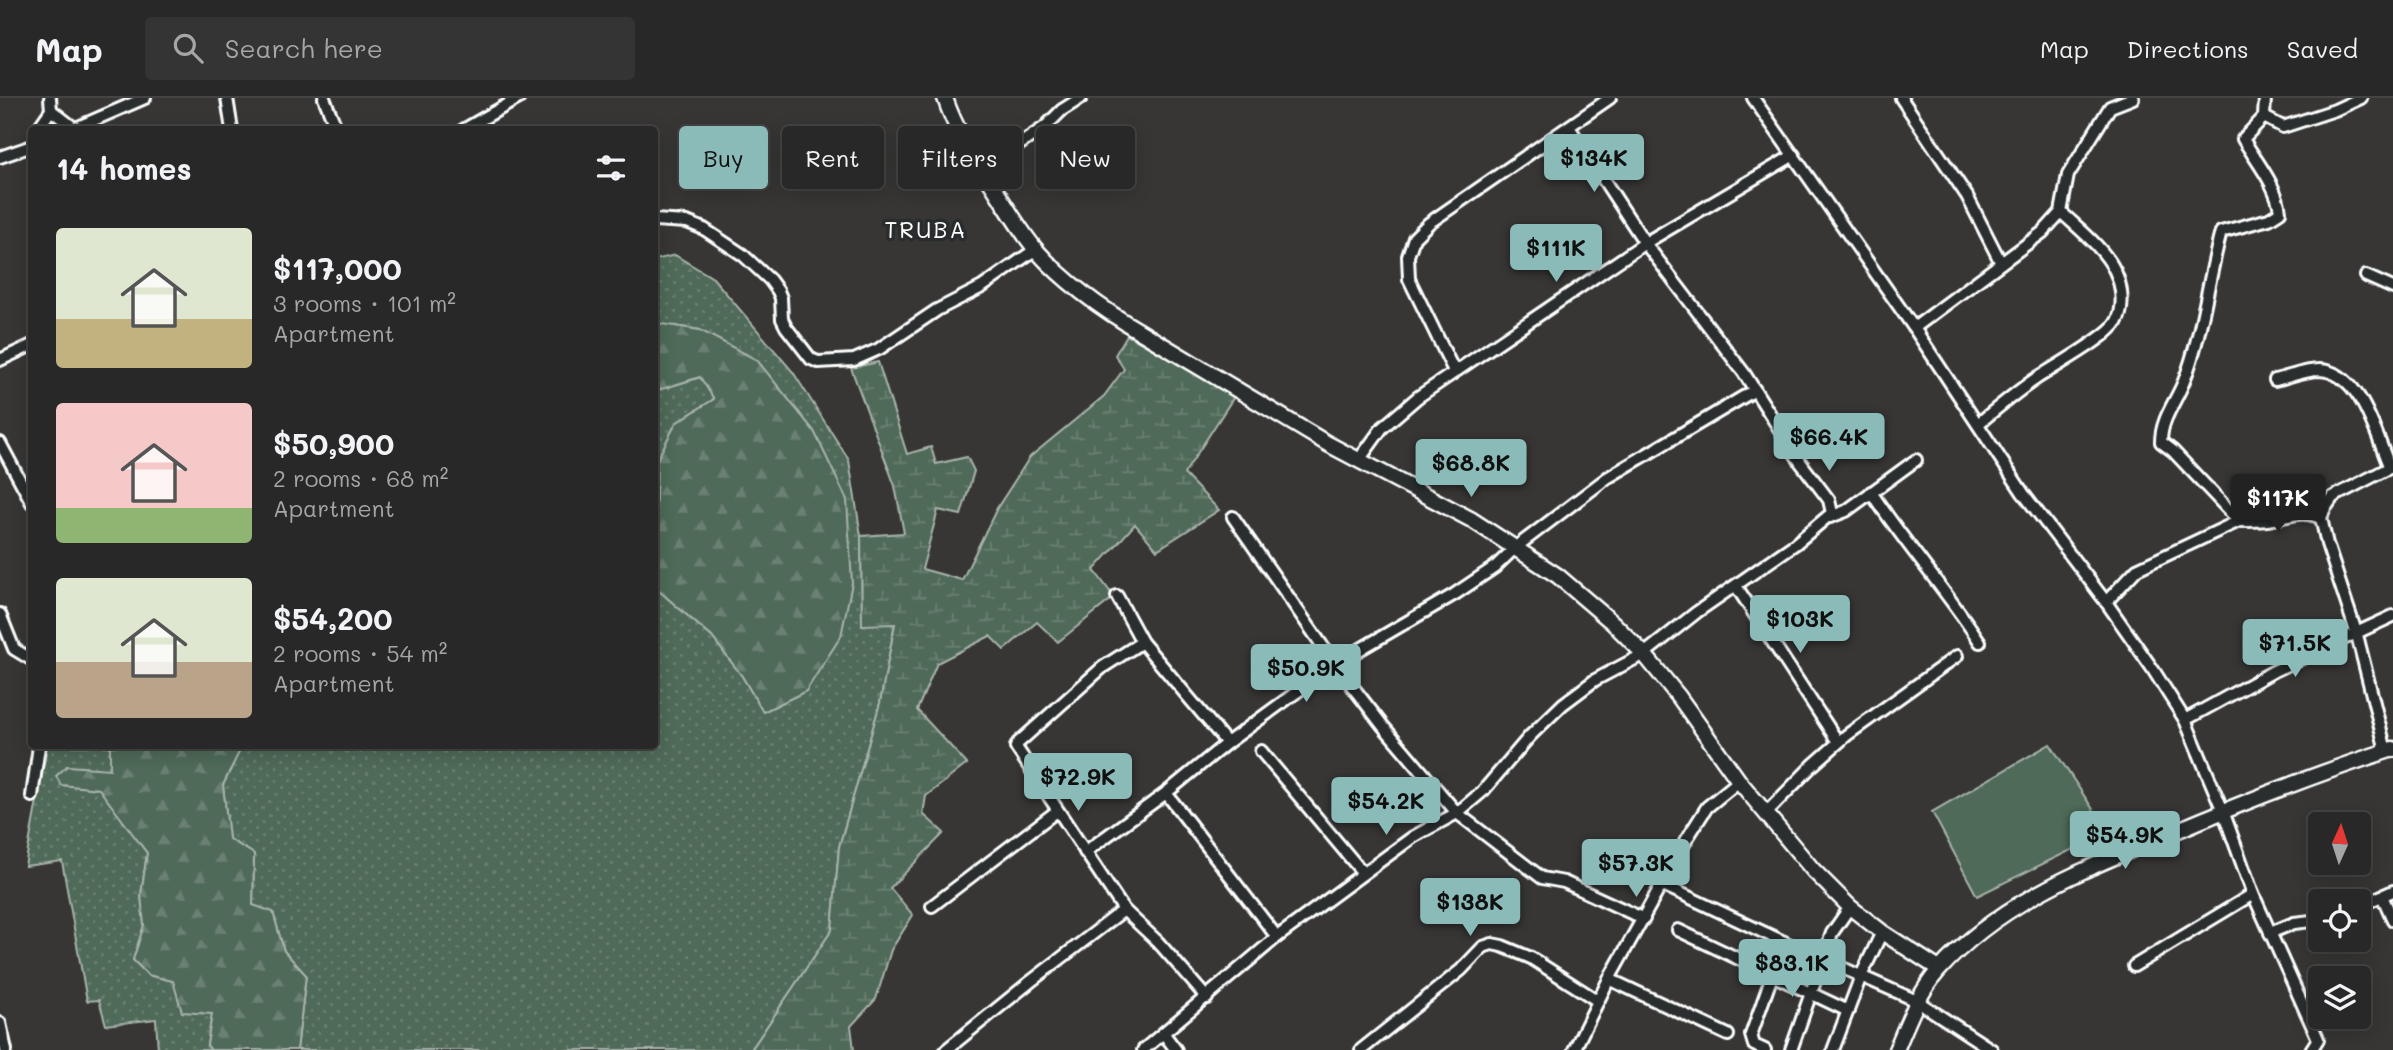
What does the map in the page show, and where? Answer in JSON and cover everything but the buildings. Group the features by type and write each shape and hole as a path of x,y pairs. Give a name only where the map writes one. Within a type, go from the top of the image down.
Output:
{"street":[{"path":"79,126 145,98"},
{"path":"227,98 231,126"},
{"path":"324,98 335,126"},
{"path":"470,126 519,98"},
{"path":"945,98 957,126"},
{"path":"1022,143 1081,98"},
{"path":"1454,371 1409,279 1408,256 1414,238 1429,223 1610,98"},
{"path":"1753,98 1914,328 2023,494 2106,602 2185,720 2223,811 2253,894 2318,1039 2327,1050"},
{"path":"1901,98 1967,196 2001,263"},
{"path":"1914,328 2043,232 2061,212 2068,175 2109,102 2133,98"},
{"path":"2239,521 2173,451 2161,442 2161,432 2169,407 2184,381 2221,232 2276,217 2280,212 2280,205 2270,184 2243,139 2264,117 2265,98"},
{"path":"2264,117 2283,127 2335,110 2361,98"},
{"path":"39,126 51,104 69,126"},
{"path":"1569,127 1645,243 1755,390 1801,463 1829,500 1832,509 1830,517"},
{"path":"0,157 27,148"},
{"path":"1359,460 1382,428 1454,371 1645,243 1794,155"},
{"path":"995,189 1035,249 1066,279 1114,316 1359,460 1432,497 1516,547 1558,576 1613,623 1644,654 1679,697 1739,781 1813,870 1850,907 1882,932 1939,969"},
{"path":"1978,424 2013,395 2110,329 2118,320 2121,299 2116,273 2097,247 2061,212"},
{"path":"658,220 687,222 704,229 743,255 778,291 782,319 786,327 811,359 818,362 854,360 879,349 937,310 982,287 1035,249"},
{"path":"2366,276 2393,288"},
{"path":"0,360 28,347"},
{"path":"1896,1050 1917,1001 1939,969 1959,948 2014,906 2095,865 2223,811 2390,750 2321,518 2333,497 2391,467 2357,393 2345,379 2331,372 2316,370 2276,380"},
{"path":"1085,852 1335,664 1455,594 1495,567 1516,547 1608,478 1755,390"},
{"path":"0,443 27,483"},
{"path":"1143,1050 1277,937 1413,837 1457,813 1483,791 1530,736 1563,704 1595,680 1644,654 1830,517 1846,511 1916,460"},
{"path":"1871,492 1898,533 1957,606 1980,642"},
{"path":"2106,602 2137,569 2239,521 2269,520 2291,513 2312,513 2321,518"},
{"path":"1233,517 1335,664 1383,726 1457,813 1542,878 1564,882 1644,919"},
{"path":"1736,586 1838,743"},
{"path":"1117,596 1142,642 1227,743"},
{"path":"0,614 14,649 28,658"},
{"path":"2185,720 2274,671 2357,635 2393,616"},
{"path":"1142,642 1103,667 1016,747 1124,910 1158,942 1207,998"},
{"path":"1765,814 1838,743 1957,656"},
{"path":"32,796 40,749"},
{"path":"1261,751 1363,873"},
{"path":"1574,1050 1609,979 1707,807 1739,781"},
{"path":"1166,793 1277,937"},
{"path":"932,906 1057,811"},
{"path":"1661,884 1917,1001 1992,1050"},
{"path":"2371,901 2388,893 2393,920"},
{"path":"2134,966 2253,894"},
{"path":"1791,1050 1832,933 1850,907"},
{"path":"949,1049 1124,910"},
{"path":"2270,933 2294,923 2308,921"},
{"path":"1678,930 1848,1010"},
{"path":"1833,1050 1861,976 1882,932"},
{"path":"1765,1050 1754,1045 1751,1035 1784,942"},
{"path":"1361,1050 1461,970 1483,947 1492,944 1531,958 1598,1001"},
{"path":"1609,979 1728,1035"},
{"path":"0,1023 6,1050"},
{"path":"1164,1034 1176,1050"},
{"path":"2311,1050 2318,1039"}],"green space":[{"path":"675,255 713,278 793,372 849,460 861,536 862,624 895,623 880,703 839,847 832,930 751,1050 297,1050 306,975 284,951 273,912 253,906 254,854 229,839 223,785 241,749 658,749 658,590 712,637 742,676 763,712 806,691 700,330 658,323 658,259"},
{"path":"658,323 700,330 757,360 814,431 847,500 852,583 841,636 806,691 763,712 742,676 712,637 658,590 658,458 676,423 714,399 700,377 658,390"},
{"path":"1127,335 1235,395 1184,474 1219,510 1157,550 1135,524 1094,570 1114,597 1058,642 1037,622 1004,650 990,636 937,663 917,710 967,764 926,796 923,814 944,833 890,888 913,915 891,950 876,999 851,1026 854,1050 751,1050 832,930 839,847 880,703 895,624 862,625 861,536 904,533 895,486 851,368 878,362 907,454 931,447 936,464 967,457 974,471 961,515 938,510 922,569 962,580 997,508 1030,457 1104,396 1124,369 1115,355"},
{"path":"701,377 714,399 676,423 658,458 658,390"},
{"path":"2050,744 2108,832 1977,896 1932,812"},
{"path":"46,749 110,749 110,770 67,766 62,785 99,788 147,853 141,895 144,925 133,960 148,975 173,981 212,1014 207,1045 211,1050 158,1050 156,1019 106,1025 99,1000 87,1001 62,861 25,866"},
{"path":"110,749 241,749 223,785 229,839 254,854 253,905 273,912 284,951 306,975 297,1050 211,1050 207,1045 212,1014 182,1012 173,981 148,975 133,960 144,925 141,895 147,853 99,789 61,785 56,776 67,766 110,769"}],"district":[{"name":"TRUBA","path":"926,229"}]}
